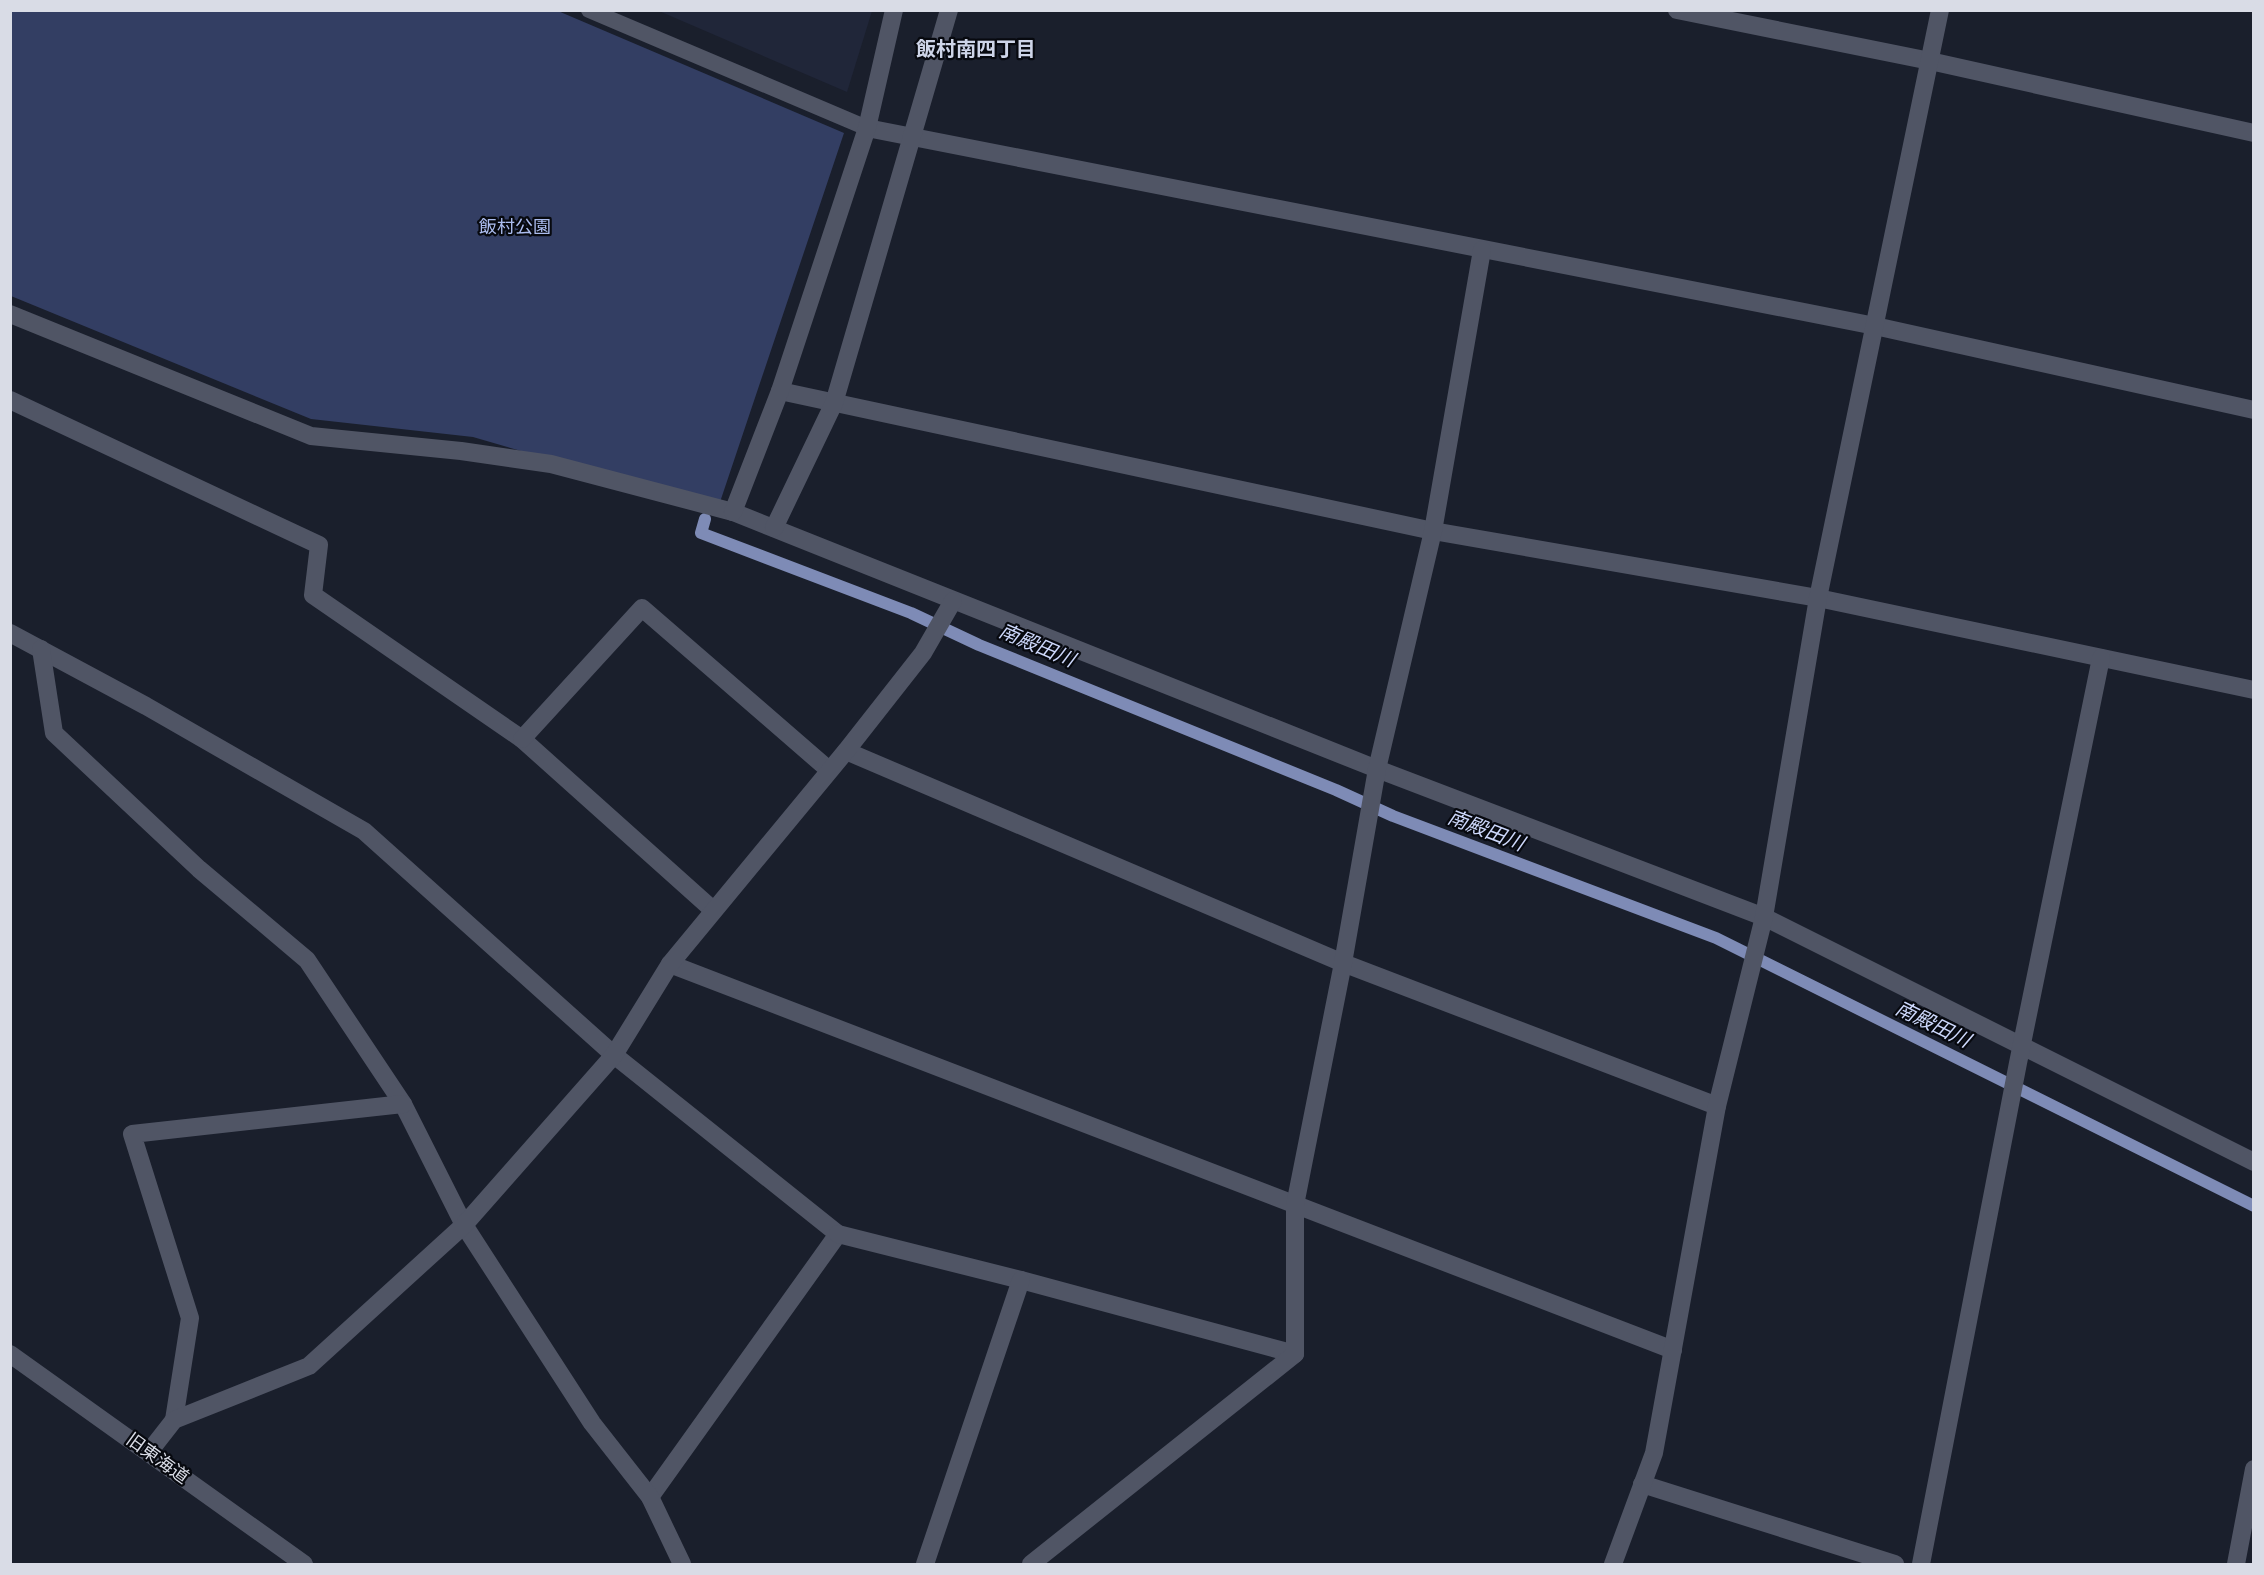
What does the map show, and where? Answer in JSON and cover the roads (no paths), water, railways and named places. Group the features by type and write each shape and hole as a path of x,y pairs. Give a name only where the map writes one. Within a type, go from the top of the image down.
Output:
{"street":[{"path":"733,512 780,391 867,128 894,10"},
{"path":"774,528 834,403 949,10"},
{"path":"1677,10 1930,61 2253,133"},
{"path":"1613,1564 1654,1453 1717,1106 1761,925 1818,598 1940,10"},
{"path":"867,128 1875,326 2253,410"},
{"path":"1295,1354 1295,1205 1343,963 1375,777 1433,531 1482,250"},
{"path":"10,314 312,436 461,451 551,464 733,512 950,605 1375,777 1761,925 2020,1055 2253,1162"},
{"path":"780,391 1433,531 1818,598 2253,690"},
{"path":"10,400 319,545 313,595 522,739 713,910"},
{"path":"174,1420 309,1366 464,1225 614,1055 670,964 846,750 929,643 950,605"},
{"path":"522,739 642,608 829,770"},
{"path":"10,633 146,706 364,831 614,1055 838,1234 1021,1280 1295,1354"},
{"path":"41,649 54,733 199,868 307,960 403,1104 464,1225 592,1423 650,1497 682,1564"},
{"path":"1921,1564 2010,1104 2102,658"},
{"path":"846,750 1343,963 1717,1106"},
{"path":"670,964 1673,1350"},
{"path":"149,1452 174,1420 190,1318 132,1134 403,1104"},
{"path":"650,1497 838,1234"},
{"path":"925,1564 1021,1280"},
{"name":"旧東海道","path":"10,1354 304,1564"},
{"path":"1031,1564 1295,1354"},
{"path":"2236,1564 2253,1469"},
{"path":"1642,1484 1895,1564"}],"lane":[{"path":"589,10 867,128"}],"waterway":[{"name":"南殿田川","path":"705,519 701,533 911,613 979,645 1336,790 1393,816 1716,938 2254,1206"}],"district":[{"name":"飯村南四丁目","path":"976,49"}],"park label":[{"name":"飯村公園","path":"515,226"}]}
